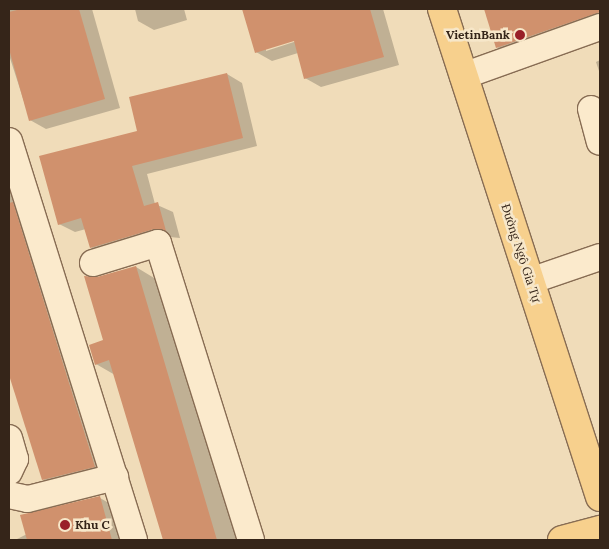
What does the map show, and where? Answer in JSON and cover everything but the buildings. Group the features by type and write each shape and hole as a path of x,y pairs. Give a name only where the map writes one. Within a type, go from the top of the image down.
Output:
{"main road":[{"name":"Đường Ngô Gia Tự","path":"442,9 600,497"},
{"path":"562,540 600,530"}],"street":[{"path":"463,76 600,27"},
{"path":"591,110 600,142"},
{"path":"9,141 134,540"},
{"path":"93,263 158,243 251,540"},
{"path":"530,281 600,257"},
{"path":"9,438 15,459 9,472"},
{"path":"9,495 28,499 115,477"}],"place":[{"name":"VietinBank","path":"520,35"},
{"name":"Khu C","path":"65,525"}]}
